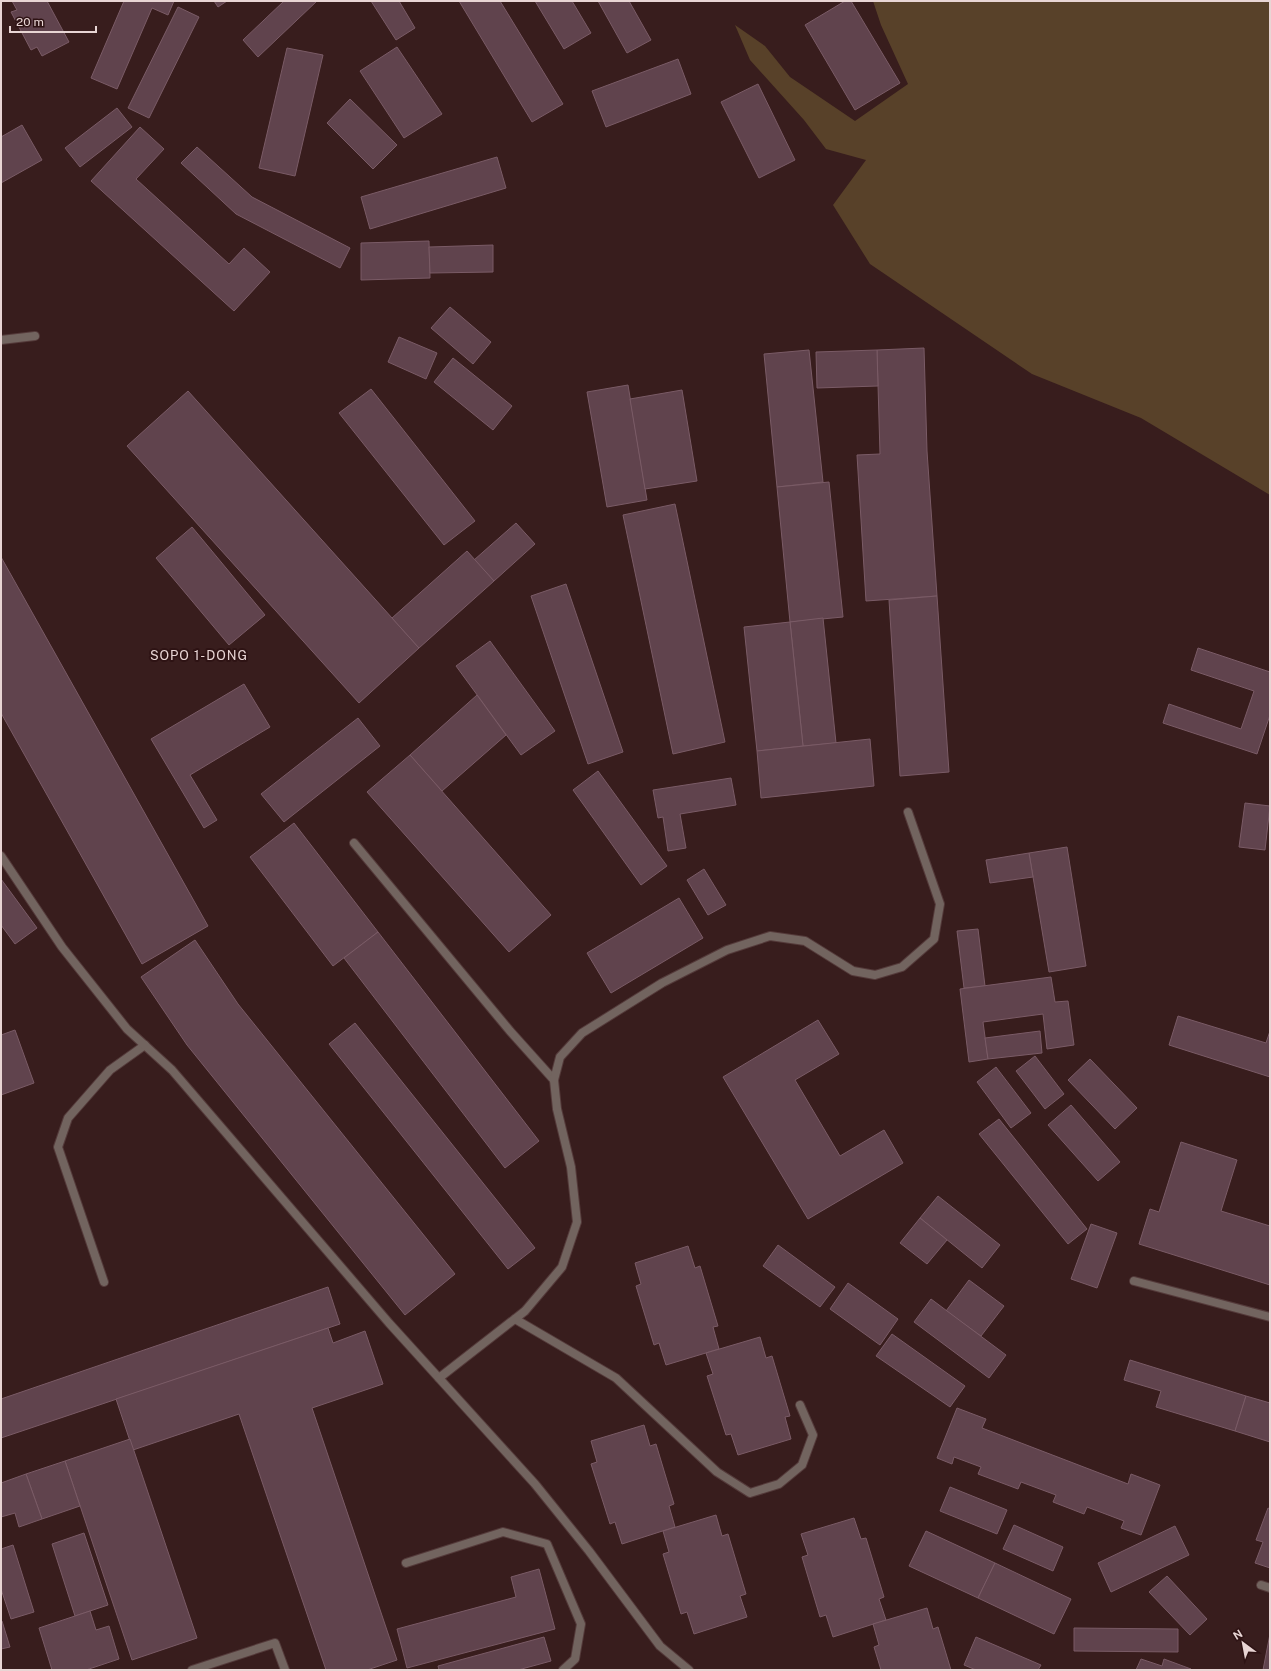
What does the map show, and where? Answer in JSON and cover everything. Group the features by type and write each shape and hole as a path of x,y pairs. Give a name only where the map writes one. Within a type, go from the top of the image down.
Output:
{"street":[{"path":"1,340 35,336"},
{"path":"439,1378 525,1311 562,1267 577,1222 572,1167 557,1109 554,1080 560,1056 582,1033 662,983 727,950 770,936 805,941 853,971 875,975 902,967 934,939 940,904 908,812"},
{"path":"354,843 510,1031 554,1080"},
{"path":"1,856 62,947 127,1029 172,1070 384,1318 535,1484 589,1551 660,1646 690,1670"},
{"path":"104,1282 58,1148 68,1118 110,1070 145,1045"},
{"path":"1134,1281 1270,1317"},
{"path":"515,1319 616,1378 717,1472 750,1493 779,1484 802,1465 813,1435 800,1404"},
{"path":"406,1563 503,1532 547,1544 581,1624 575,1658 562,1670"},
{"path":"1261,1585 1270,1588"},
{"path":"192,1670 275,1643 285,1670"}],"shaded area":[{"path":"873,1 1270,1 1270,495 1141,418 1032,374 870,264 833,205 866,160 826,149 804,120 750,60 735,25 765,46 790,77 855,121 908,84 881,25"}],"building":[{"path":"12,1 47,1 69,42 42,56 37,47 31,50 11,12 17,10"},
{"path":"124,1 174,1 168,15 152,8 117,89 91,78"},
{"path":"214,1 227,1 218,7"},
{"path":"284,1 317,1 258,57 243,40"},
{"path":"371,1 399,1 415,28 396,40"},
{"path":"459,1 500,1 563,104 532,122"},
{"path":"535,1 572,1 591,33 564,49"},
{"path":"598,1 629,1 651,40 627,53"},
{"path":"845,1 851,1 900,83 855,110 805,25"},
{"path":"178,7 199,17 149,118 128,108"},
{"path":"397,47 442,114 404,138 360,71"},
{"path":"287,48 323,55 295,176 259,168"},
{"path":"678,59 691,94 606,127 592,91"},
{"path":"758,84 795,160 759,178 721,102"},
{"path":"350,99 397,145 373,169 327,123"},
{"path":"117,108 132,127 80,167 65,148"},
{"path":"22,125 42,160 1,183 1,137"},
{"path":"140,127 164,149 136,179 229,264 244,248 270,272 234,311 91,181"},
{"path":"197,147 252,197 350,248 340,268 236,214 181,163"},
{"path":"497,157 506,188 370,229 361,197"},
{"path":"429,241 430,278 361,280 361,243"},
{"path":"493,245 493,272 430,273 429,247"},
{"path":"450,307 491,342 473,364 431,328"},
{"path":"399,337 437,353 426,379 388,362"},
{"path":"924,348 927,451 937,596 866,601 857,455 880,454 877,350"},
{"path":"809,350 823,482 777,487 764,354"},
{"path":"877,350 878,386 817,388 816,352"},
{"path":"453,358 512,406 493,430 434,382"},
{"path":"628,385 647,500 607,507 587,392"},
{"path":"371,389 475,521 444,545 339,413"},
{"path":"682,390 697,481 645,489 630,399"},
{"path":"188,391 419,648 359,703 127,446"},
{"path":"829,482 843,617 790,622 777,487"},
{"path":"675,504 725,742 673,754 623,515"},
{"path":"516,523 535,544 494,581 474,560"},
{"path":"192,527 265,615 229,645 156,558"},
{"path":"467,551 494,581 419,648 392,618"},
{"path":"1,557 208,926 142,964 1,713"},
{"path":"566,584 623,752 588,764 531,596"},
{"path":"937,596 949,772 900,776 889,600"},
{"path":"823,618 836,743 803,746 790,622"},
{"path":"790,622 803,746 757,751 744,627"},
{"path":"490,641 555,731 521,755 456,666"},
{"path":"1198,648 1270,672 1270,715 1257,754 1163,723 1169,704 1241,729 1254,691 1191,670"},
{"path":"244,684 270,727 190,775 217,820 204,828 151,739"},
{"path":"477,695 506,735 442,791 410,755"},
{"path":"358,718 380,746 284,822 261,794"},
{"path":"870,739 874,786 761,798 757,751"},
{"path":"410,755 551,915 509,952 367,792"},
{"path":"598,771 667,866 641,885 573,790"},
{"path":"731,778 736,805 680,814 686,848 668,851 663,817 658,818 653,790"},
{"path":"1245,803 1270,806 1265,850 1239,847"},
{"path":"294,823 378,932 333,966 250,857"},
{"path":"1067,847 1086,966 1049,972 1029,853"},
{"path":"1029,853 1033,877 990,883 986,860"},
{"path":"704,869 726,905 708,915 687,880"},
{"path":"1,879 37,928 15,944 1,925"},
{"path":"679,898 703,938 611,993 587,953"},
{"path":"978,929 985,986 964,988 957,931"},
{"path":"378,932 539,1141 505,1168 344,958"},
{"path":"195,940 238,1004 455,1274 405,1315 187,1045 141,977"},
{"path":"1051,977 1055,1002 1068,1001 1074,1045 1047,1049 1043,1014 983,1022 988,1059 969,1062 960,989"},
{"path":"1178,1016 1266,1043 1270,1031 1270,1077 1169,1045"},
{"path":"818,1020 839,1054 795,1080 840,1156 884,1130 903,1163 808,1219 723,1077"},
{"path":"355,1023 535,1248 508,1269 329,1044"},
{"path":"15,1030 34,1083 1,1095 1,1035"},
{"path":"1040,1031 1042,1053 988,1059 985,1038"},
{"path":"1035,1056 1064,1094 1045,1109 1016,1071"},
{"path":"1090,1059 1137,1108 1115,1129 1068,1080"},
{"path":"996,1067 1031,1113 1011,1128 977,1082"},
{"path":"1071,1105 1120,1162 1098,1181 1048,1125"},
{"path":"999,1119 1087,1229 1068,1244 979,1134"},
{"path":"1181,1142 1237,1160 1221,1211 1270,1226 1270,1285 1139,1244 1150,1209 1159,1212"},
{"path":"938,1196 1000,1245 982,1268 920,1218"},
{"path":"920,1218 947,1240 927,1264 900,1243"},
{"path":"1091,1224 1117,1233 1097,1288 1071,1279"},
{"path":"778,1245 835,1287 820,1307 763,1266"},
{"path":"688,1246 695,1268 700,1266 718,1326 713,1327 719,1349 666,1365 659,1343 654,1345 636,1286 641,1284 635,1263"},
{"path":"969,1280 1004,1306 981,1336 946,1311"},
{"path":"848,1283 898,1319 880,1345 830,1309"},
{"path":"328,1287 340,1324 1,1438 1,1399"},
{"path":"931,1299 1006,1355 989,1378 914,1322"},
{"path":"328,1328 333,1343 365,1331 383,1384 312,1408 397,1660 367,1670 326,1670 239,1414 133,1450 116,1399"},
{"path":"892,1334 965,1386 950,1407 876,1356"},
{"path":"760,1337 766,1358 772,1356 790,1416 785,1417 791,1439 738,1455 731,1434 726,1435 707,1376 713,1374 706,1353"},
{"path":"1130,1360 1246,1396 1235,1431 1156,1407 1161,1391 1124,1380"},
{"path":"1246,1396 1270,1403 1270,1442 1235,1431"},
{"path":"957,1408 986,1419 982,1428 1128,1484 1131,1474 1160,1485 1141,1535 1121,1528 1124,1521 1087,1507 1084,1514 1053,1502 1056,1495 1021,1482 1018,1489 978,1474 981,1467 954,1457 952,1464 937,1458"},
{"path":"644,1425 650,1446 656,1444 674,1504 669,1506 675,1527 622,1544 615,1522 610,1524 591,1464 597,1462 591,1441"},
{"path":"130,1439 197,1638 132,1660 65,1461"},
{"path":"65,1461 80,1506 42,1519 26,1474"},
{"path":"26,1474 42,1519 19,1527 15,1513 1,1517 1,1483"},
{"path":"950,1487 1007,1510 997,1534 940,1511"},
{"path":"1268,1508 1270,1509 1270,1568 1255,1563 1263,1542 1256,1540"},
{"path":"716,1515 722,1536 728,1534 746,1594 740,1596 747,1617 694,1634 687,1612 681,1614 663,1554 669,1552 663,1531"},
{"path":"854,1518 861,1539 866,1538 884,1597 879,1599 886,1620 833,1637 826,1615 820,1617 802,1557 808,1555 801,1534"},
{"path":"1014,1525 1063,1547 1053,1571 1003,1549"},
{"path":"1175,1526 1189,1555 1111,1592 1098,1563"},
{"path":"926,1531 995,1563 978,1598 909,1566"},
{"path":"84,1533 108,1605 75,1616 52,1544"},
{"path":"13,1545 34,1612 11,1619 1,1589 1,1549"},
{"path":"995,1563 1071,1599 1054,1634 978,1598"},
{"path":"539,1569 555,1629 407,1668 397,1629 516,1597 511,1577"},
{"path":"1167,1576 1207,1619 1190,1635 1149,1592"},
{"path":"927,1608 933,1629 938,1627 951,1670 881,1670 874,1647 879,1645 873,1624"},
{"path":"90,1611 96,1630 109,1626 119,1659 86,1670 52,1670 39,1628"},
{"path":"2,1621 10,1647 1,1649 1,1622"},
{"path":"1074,1628 1178,1629 1178,1652 1074,1651"},
{"path":"1270,1634 1270,1670 1263,1670"},
{"path":"544,1637 551,1661 518,1670 439,1670 438,1666"},
{"path":"976,1637 1041,1665 1038,1670 976,1670 964,1665"},
{"path":"1141,1659 1162,1666 1164,1659 1191,1669 1136,1670"}],"district":[{"name":"SOPO 1-DONG","path":"199,655"}]}
